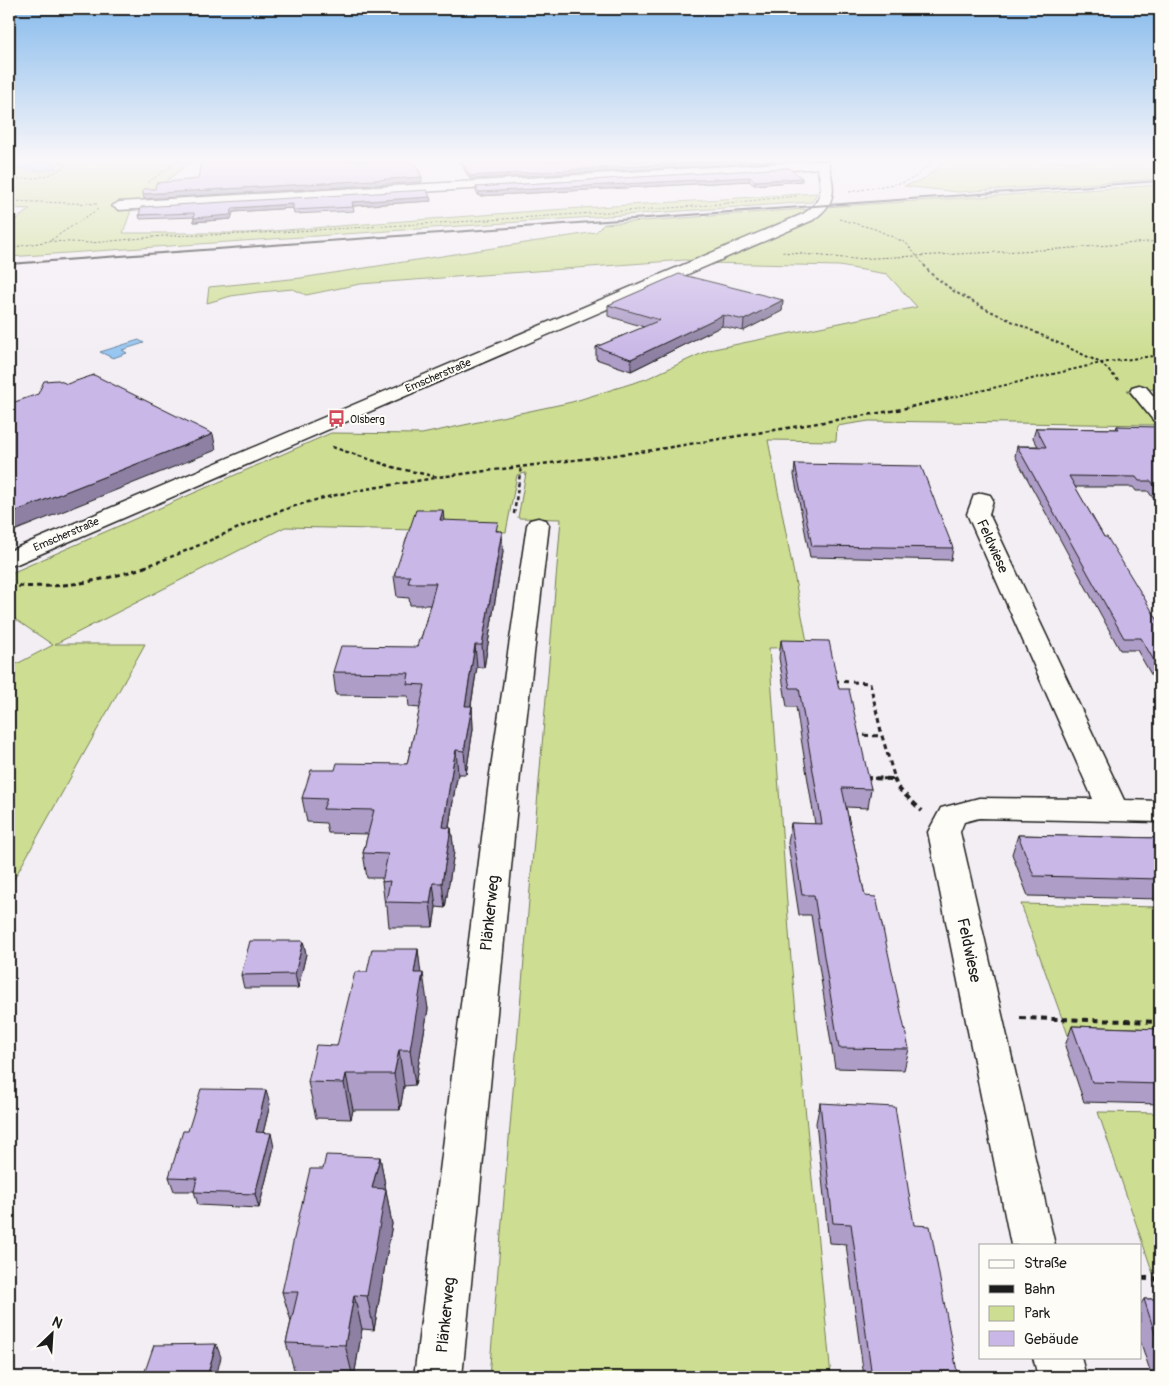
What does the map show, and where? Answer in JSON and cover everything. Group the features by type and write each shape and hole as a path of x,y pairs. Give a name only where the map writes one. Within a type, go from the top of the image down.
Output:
{"street":[{"name":"Emscherstraße","path":"9,559 787,226"},
{"path":"1139,391 1160,416"},
{"name":"Feldwiese","path":"982,500 978,514 1112,810"},
{"name":"Plänkerweg","path":"438,1377 505,774 538,525"},
{"path":"944,832 952,815 979,808 1160,811"},
{"name":"Feldwiese","path":"944,832 1033,1244"},
{"path":"1057,1358 1062,1377"}],"path":[{"path":"50,240 73,226"},
{"path":"9,248 50,240 91,243 163,236 396,226"},
{"path":"862,226 875,229 906,243 930,273 955,292 988,310 1101,363 1124,386 1139,391"},
{"path":"823,256 854,259 1060,249 1160,241"},
{"path":"9,586 50,589 104,581 146,567 268,516 313,501 369,488 438,477 698,444 897,410 1101,363 1160,355"},
{"path":"299,434 396,468 438,477"},
{"path":"521,467 513,517 538,525"},
{"path":"833,681 870,682 882,736 897,787 944,832"},
{"path":"855,735 882,736"},
{"path":"864,778 895,779"},
{"path":"984,1017 1160,1022"},
{"path":"1105,1021 1108,1030"},
{"path":"1142,1278 1160,1279"}],"green space":[{"path":"9,226 126,226 123,233 247,233 343,226 466,226 9,257"},
{"path":"602,226 778,226 695,261 685,260 360,284 306,295 293,289 231,296 207,303 209,287 301,278 596,232"},
{"path":"786,226 1160,226 1160,389 1127,390 1157,425 869,421 837,426 836,441 768,440 808,647 769,648 791,960 831,1377 489,1377 561,519 518,518 526,473 517,475 506,532 285,527 55,644 145,644 9,888 9,668 53,645 9,615 9,574 331,433 422,434 572,402 646,379 709,350 917,307 887,274 839,266 709,263"},
{"path":"1021,904 1160,907 1160,1037 1068,1035"},
{"path":"1098,1112 1160,1113 1160,1294"}],"water":[{"path":"139,340 144,343 122,350 127,353 113,358 100,352"}],"building":[{"path":"679,274 783,300 744,320 723,315 631,359 596,347 660,320 608,305"},
{"path":"94,375 213,434 9,514 9,404 38,394 44,381 58,380 67,384"},
{"path":"1117,426 1157,427 1160,431 1160,493 1151,481 1139,481 1136,477 1069,476 1104,537 1107,537 1160,624 1160,671 1141,638 1124,638 1017,446 1046,447 1036,428 1119,429"},
{"path":"795,464 921,466 953,548 812,546"},
{"path":"416,510 443,510 440,520 498,522 496,531 502,531 482,645 475,645 465,706 472,706 464,751 456,750 453,764 443,827 451,828 442,883 433,883 430,903 386,902 390,881 382,882 388,854 363,853 374,810 323,809 327,799 302,798 311,770 335,770 337,763 407,764 425,685 407,684 409,673 333,672 341,646 417,647 419,639 421,639 436,583 408,583 410,576 394,576"},
{"path":"781,640 829,641 839,689 849,689 871,789 842,788 865,896 876,897 909,1049 839,1048 814,895 802,895 791,823 822,824 799,688 790,688"},
{"path":"1018,835 1160,838 1160,879 1034,876"},
{"path":"250,941 303,941 295,974 241,975"},
{"path":"372,949 418,949 414,973 423,973 410,1050 399,1050 394,1074 346,1074 344,1083 308,1082 316,1045 337,1046 355,972 367,972"},
{"path":"1072,1026 1160,1029 1160,1084 1092,1082"},
{"path":"201,1089 266,1090 256,1132 271,1133 255,1194 194,1192 197,1178 169,1177 183,1131 188,1131"},
{"path":"820,1103 895,1107 914,1225 930,1226 958,1377 872,1377 851,1224 833,1223"},
{"path":"326,1155 380,1157 372,1188 386,1189 367,1296 354,1295 345,1345 286,1343 298,1292 282,1292 310,1169 323,1169"},
{"path":"1144,1299 1160,1299 1160,1349"},
{"path":"216,1344 207,1377 143,1377 154,1345"}],"railway":[{"path":"9,264 540,226"}],"place":[{"name":"Olsberg","path":"336,419"}]}
